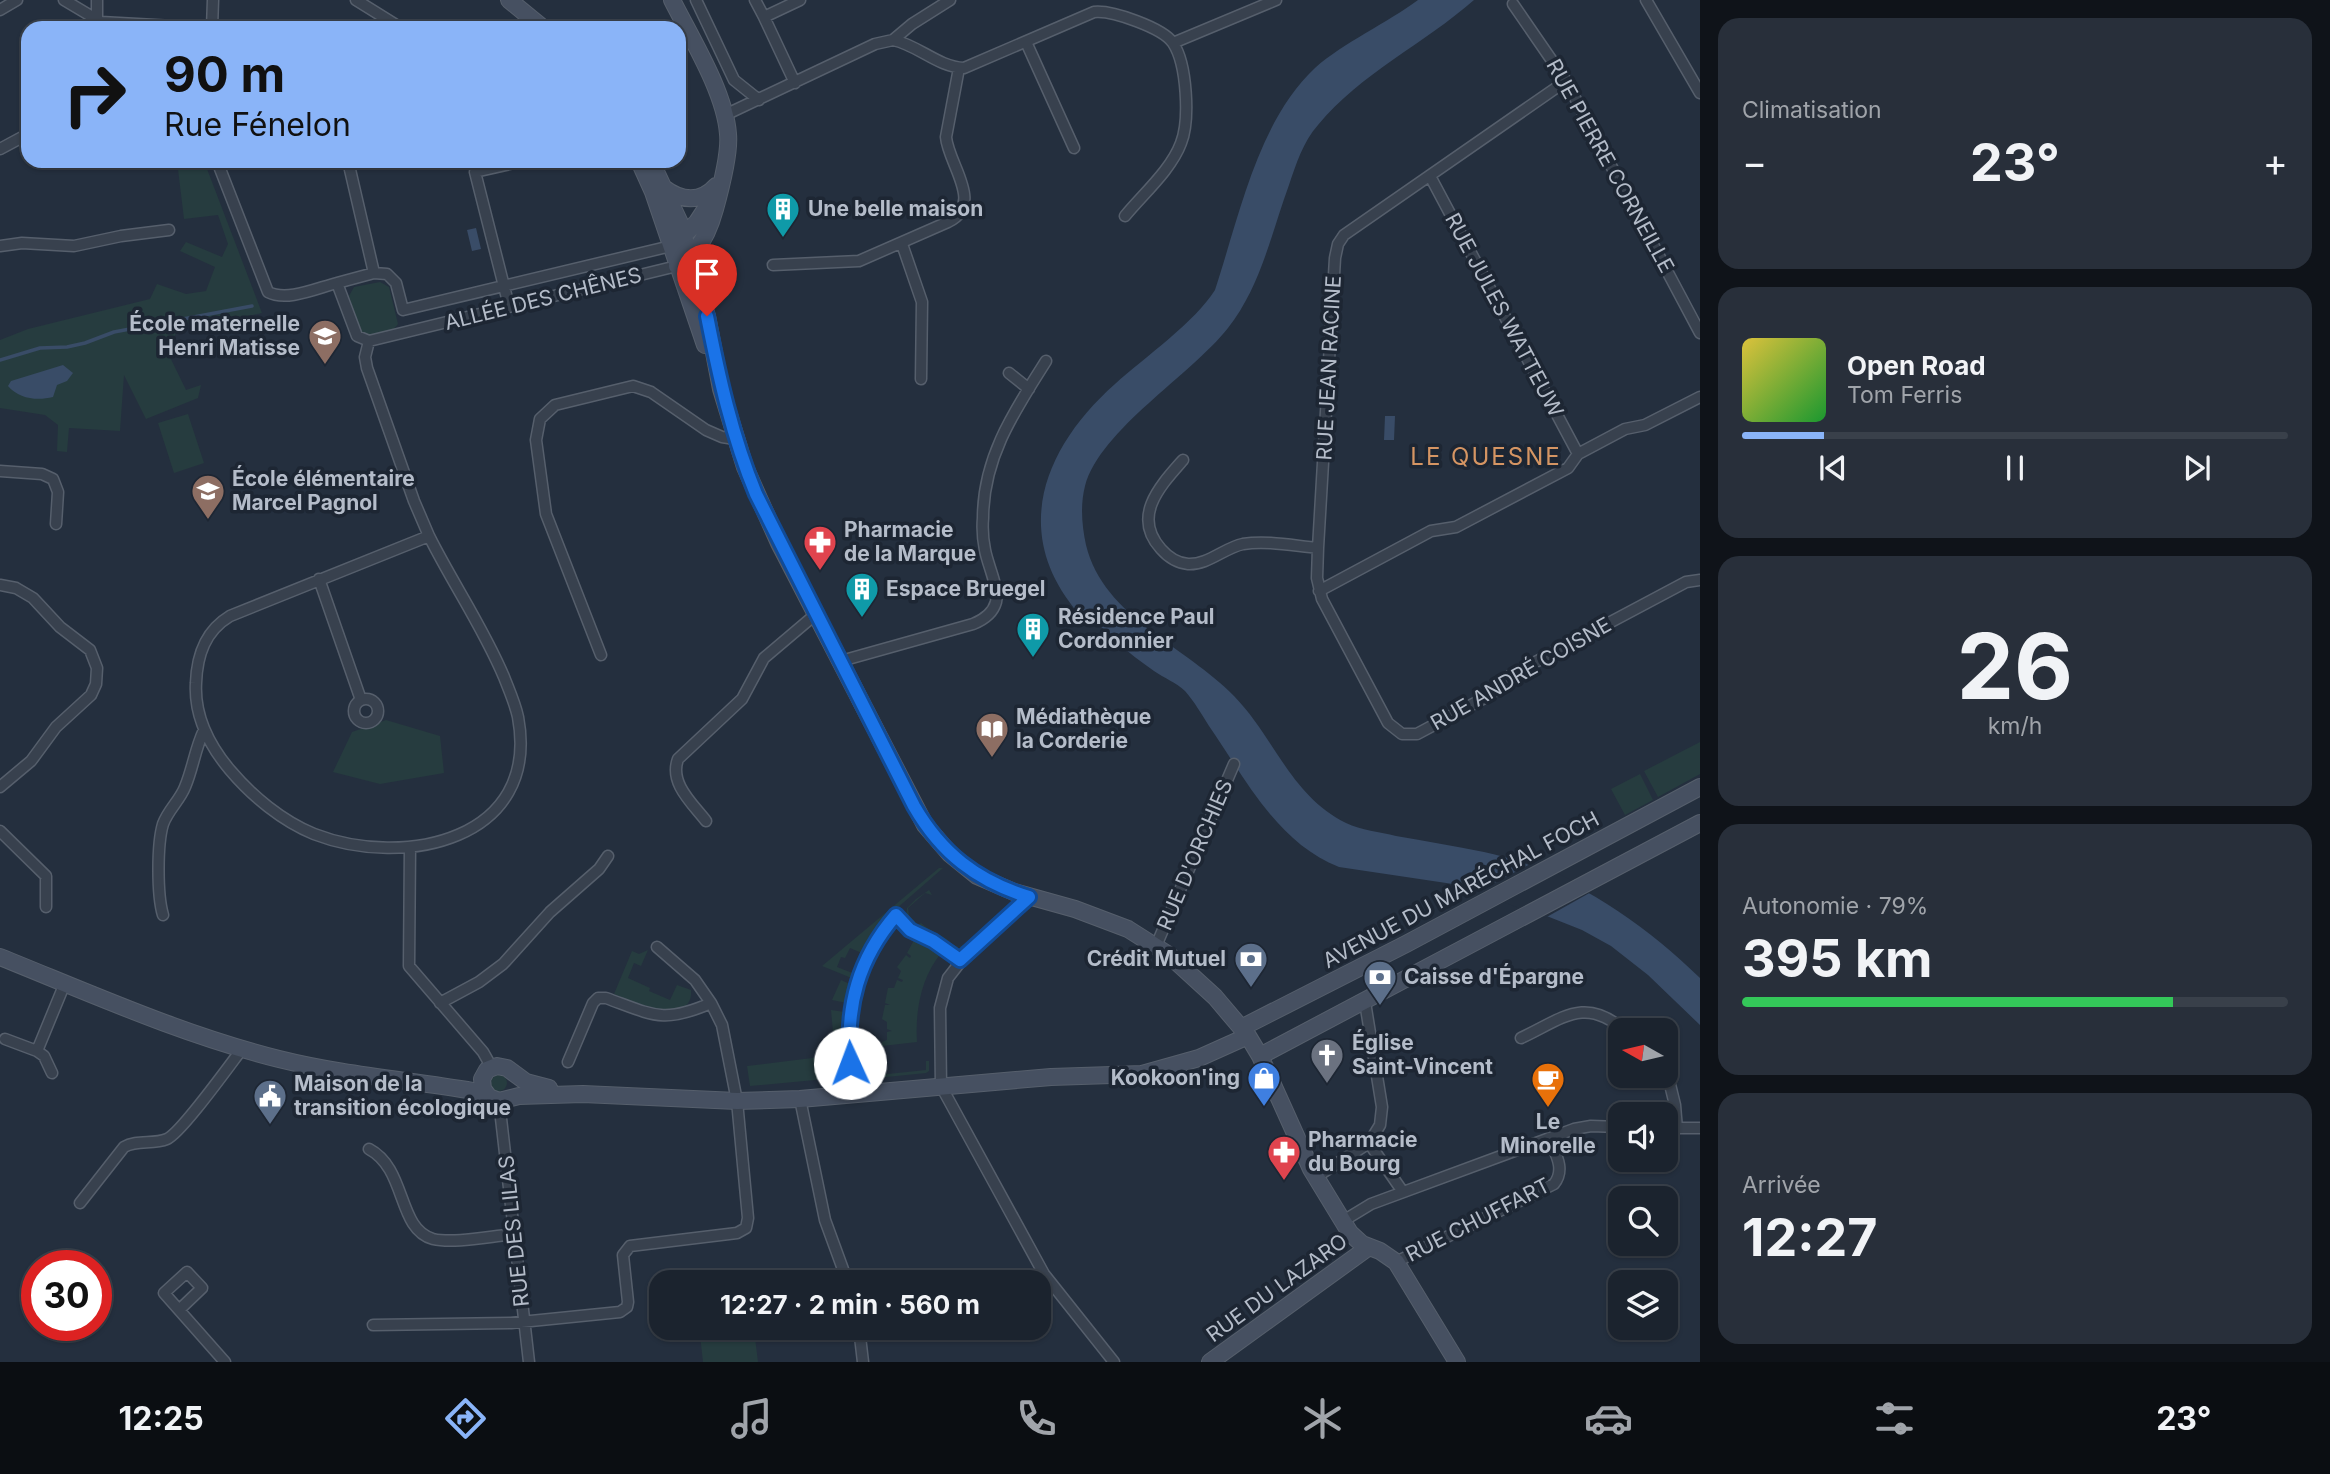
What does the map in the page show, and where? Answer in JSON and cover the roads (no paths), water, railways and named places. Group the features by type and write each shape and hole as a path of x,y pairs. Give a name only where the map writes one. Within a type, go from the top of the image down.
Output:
{"main road":[{"path":"509,0 534,21"},
{"path":"672,0 682,21"},
{"path":"683,261 702,240 710,225 729,139 725,115 714,85 686,28"},
{"path":"642,168 677,241 707,316 719,383 735,439 761,506 910,799 938,842 977,876 1002,888 1128,929 1156,946 1205,986 1261,1056 1316,1177 1343,1221 1357,1240 1396,1262 1457,1362"},
{"path":"654,168 676,211 677,241"},
{"path":"677,241 708,207 723,171"},
{"path":"664,188 675,195 690,199 704,196 716,187"},
{"name":"AVENUE DU MARÉCHAL FOCH","path":"583,1094 737,1101 800,1099 1051,1077 1142,1074 1188,1062 1700,787"},
{"path":"1261,1056 1700,823"},
{"path":"0,957 196,1035 315,1068 473,1091 499,1099 527,1095 583,1094"},
{"path":"414,1083 461,1082 502,1066 531,1084 583,1094"},
{"path":"488,1071 482,1084 499,1099"},
{"path":"499,1099 516,1086 513,1073"},
{"name":"RUE DU LAZARO","path":"1210,1362 1369,1247"}],"street":[{"path":"0,10 17,0"},
{"path":"64,0 100,21"},
{"path":"97,0 97,20"},
{"path":"212,21 213,0"},
{"path":"356,0 390,21"},
{"path":"696,0 734,80 759,100"},
{"path":"755,0 795,83"},
{"path":"764,17 800,0"},
{"path":"725,115 875,44 893,40 912,24 950,0"},
{"path":"1173,43 1276,0"},
{"path":"1646,0 1700,93"},
{"name":"RUE PIERRE CORNEILLE","path":"1513,4 1566,81 1700,333"},
{"path":"893,40 959,68 970,67 1089,13 1100,11 1113,13 1161,32 1173,43 1179,57 1187,102 1185,132 1173,159 1125,216"},
{"path":"1026,42 1074,148"},
{"path":"773,265 864,260 956,219 963,210 965,192 947,148 946,137 959,68"},
{"name":"RUE JEAN RACINE","path":"1417,734 1402,734 1388,723 1319,591 1318,548 1336,247 1344,235 1566,81"},
{"path":"0,149 21,138"},
{"path":"220,168 268,292 281,297 374,273 387,274 393,279 409,332"},
{"path":"350,168 374,273"},
{"path":"474,168 509,306"},
{"name":"RUE JULES WATTEUW","path":"1430,176 1578,454"},
{"path":"0,246 22,243 74,246 169,230"},
{"name":"ALLÉE DES CHÊNES","path":"403,310 677,241"},
{"path":"902,244 922,302 921,379"},
{"name":"ALLÉE DES CHÊNES","path":"369,341 683,261"},
{"path":"337,283 357,336 369,341 365,357 367,368 414,501 429,536 497,661 517,714 520,746 512,786 503,801 469,831 448,840 410,847 373,847 311,833 268,807 241,782 220,757 204,730 197,705 196,685 200,651 218,624 230,616 429,536"},
{"path":"841,661 973,624 995,606 996,594 984,539 984,494 1000,436 1046,361"},
{"path":"1009,373 1029,389"},
{"path":"601,655 546,514 536,440 540,419 555,405 633,386 651,392 715,434 735,439"},
{"path":"1319,591 1431,531 1453,528 1569,468 1578,454 1625,429 1645,425 1700,397"},
{"path":"1183,460 1157,491 1149,512 1155,540 1170,557 1195,564 1231,547 1249,544 1318,548"},
{"path":"0,471 42,474 53,479 58,492 56,524"},
{"path":"319,579 361,700"},
{"name":"RUE ANDRÉ COISNE","path":"1417,734 1484,699 1511,675 1686,582 1700,580"},
{"path":"0,585 16,588 33,598 60,627 90,650 97,668 96,684 91,695 56,727 31,761 0,787"},
{"path":"706,821 678,784 675,771 678,759 742,699 764,659 816,614"},
{"path":"163,915 159,896 162,830 166,817 185,786 195,749 204,730"},
{"name":"RUE D'ORCHIES","path":"1156,946 1234,764"},
{"path":"0,831 46,876 46,907"},
{"path":"410,847 409,966 483,1052 488,1071"},
{"path":"440,1003 479,982 503,964 550,912 599,869 608,856"},
{"path":"1029,897 960,960 948,978 941,1001 941,1086 1044,1274 1114,1362"},
{"path":"853,1094 849,1045 850,1009 855,989 870,954 887,926 896,915 910,930 933,941 960,960"},
{"path":"373,1325 524,1322 624,1310 628,1302 623,1255 630,1245 743,1232 748,1218 737,1101 724,1034 711,1003 689,973 657,947"},
{"path":"37,1051 65,983"},
{"path":"568,1062 593,1003 598,998 606,998 651,1015 667,1017 711,1003"},
{"path":"1316,1177 1370,1143 1378,1131 1382,1107 1365,1002"},
{"path":"1521,1038 1581,1011 1609,1018"},
{"path":"5,1039 44,1056 52,1073"},
{"path":"80,1203 127,1145 160,1141 176,1133 242,1049"},
{"name":"RUE DES LILAS","path":"499,1099 529,1362"},
{"path":"800,1099 825,1220 843,1270"},
{"path":"1343,1221 1371,1204 1549,1138 1583,1126 1608,1127"},
{"path":"1678,1128 1700,1128"},
{"name":"RUE CHUFFART","path":"1396,1262 1554,1184 1559,1176 1560,1166 1549,1138"},
{"path":"1370,1143 1403,1192"},
{"path":"369,1149 379,1154 388,1164 409,1216 423,1234 433,1239 452,1240 514,1234"},
{"path":"179,1310 225,1362"},
{"path":"860,1340 863,1362"}],"water":[{"path":"1418,0 1474,0 1353,90 1313,132 1297,161 1264,259 1239,312 1212,346 1127,424 1094,465 1082,501 1086,545 1096,570 1110,592 1128,612 1215,678 1234,696 1297,782 1327,811 1346,823 1364,829 1515,860 1573,884 1601,900 1653,936 1700,978 1700,1025 1648,975 1611,946 1582,930 1473,887 1339,867 1317,856 1280,826 1264,807 1185,691 1139,661 1101,627 1079,614 1058,583 1045,553 1041,522 1044,492 1054,463 1070,435 1090,409 1182,327 1215,290 1242,202 1265,142 1295,90 1326,59"},
{"path":"476,228 481,249 472,251 467,230"},
{"path":"63,365 73,373 67,381 57,385 53,397 29,398 17,394 8,386 11,381"},
{"path":"1385,416 1395,416 1394,440 1384,440"}],"waterway":[{"path":"0,360 40,348 85,343 114,332 252,306"}],"place":[{"name":"Une belle maison","path":"783,239"},
{"name":"École maternelle Henri Matisse","path":"325,366"},
{"name":"École élémentaire Marcel Pagnol","path":"208,521"},
{"name":"Pharmacie de la Marque","path":"820,572"},
{"name":"Espace Bruegel","path":"862,619"},
{"name":"Résidence Paul Cordonnier","path":"1033,659"},
{"name":"Médiathèque la Corderie","path":"992,759"},
{"name":"Crédit Mutuel","path":"1251,989"},
{"name":"Caisse d'Épargne","path":"1380,1007"},
{"name":"Église Saint-Vincent","path":"1327,1085"},
{"name":"Kookoon'ing","path":"1264,1108"},
{"name":"Le Minorelle","path":"1548,1109"},
{"name":"Maison de la transition écologique","path":"270,1126"},
{"name":"Pharmacie du Bourg","path":"1284,1182"}],"district":[{"name":"LE QUESNE","path":"1486,457"}]}
